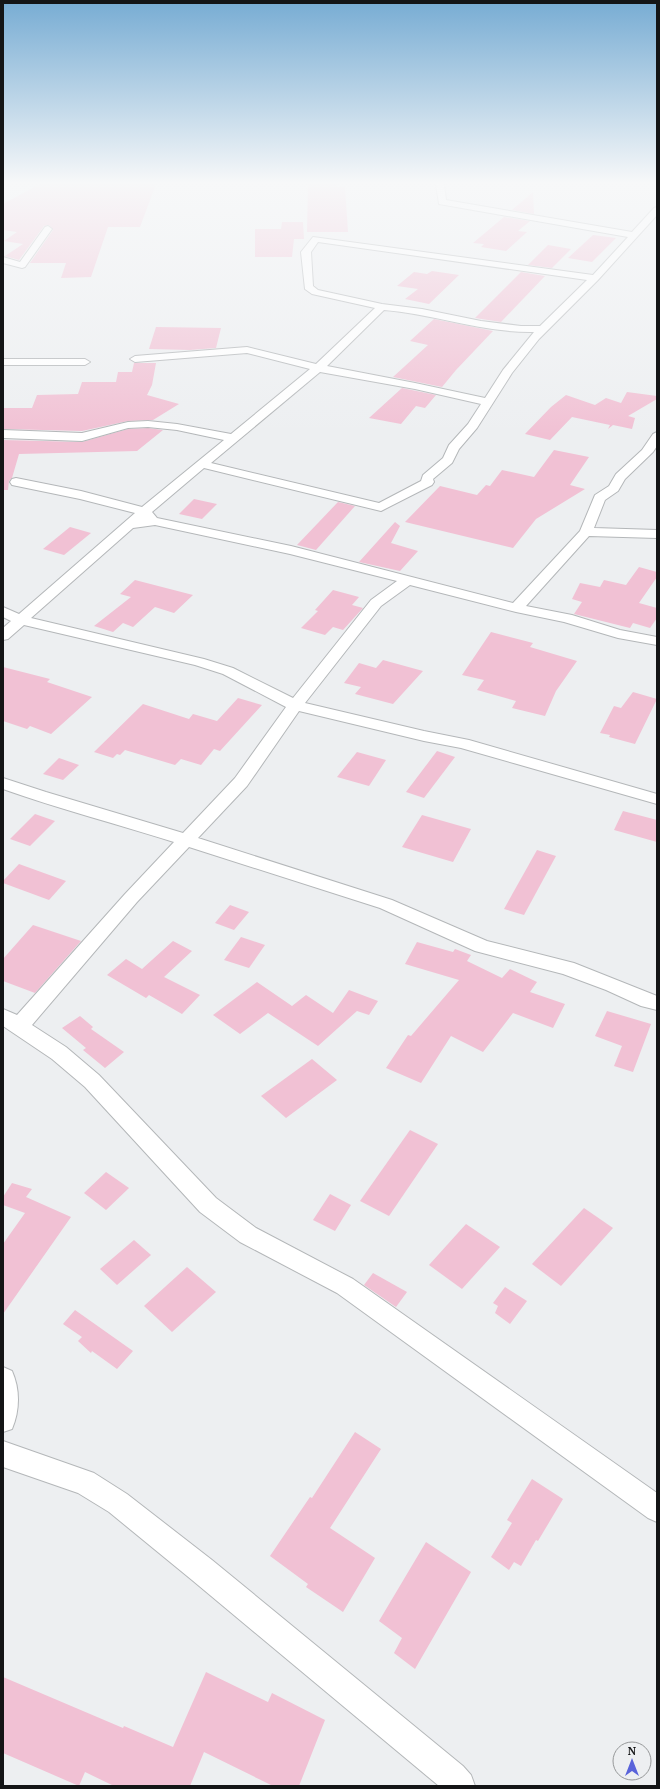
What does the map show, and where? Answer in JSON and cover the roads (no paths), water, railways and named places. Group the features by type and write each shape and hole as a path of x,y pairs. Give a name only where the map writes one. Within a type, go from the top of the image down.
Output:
{"street":[{"path":"307,267 308,287 315,292 382,307 411,310 534,332"},
{"path":"519,267 594,278"},
{"path":"201,464 381,507 428,482 427,478 448,460 453,448 473,426 487,402 534,332 604,267"},
{"path":"3,636 130,524 150,516 201,464 328,360 382,307"},
{"path":"135,359 247,350 318,368 415,386 487,402"},
{"path":"3,362 85,362"},
{"path":"3,434 82,437 128,424 148,424 177,427 232,438"},
{"path":"516,608 586,532 599,498 614,488 620,477 652,449 657,436"},
{"path":"16,482 81,494 150,516 291,550 516,608 567,618 618,634 657,641"},
{"path":"586,532 657,534"},
{"path":"408,580 376,603 295,705 241,782 130,898 7,1020 59,1053 92,1081 208,1205 248,1235 346,1286 657,1509"},
{"path":"3,611 20,620 199,662 228,671 295,705 424,736 463,743 657,799"},
{"path":"3,783 40,796 118,818 185,841 386,904 482,946 567,968 613,985 648,1001 657,1003"},
{"path":"3,1379 6,1405 3,1420"},
{"path":"3,1454 85,1482 118,1503 208,1575 452,1777 460,1786"}]}
